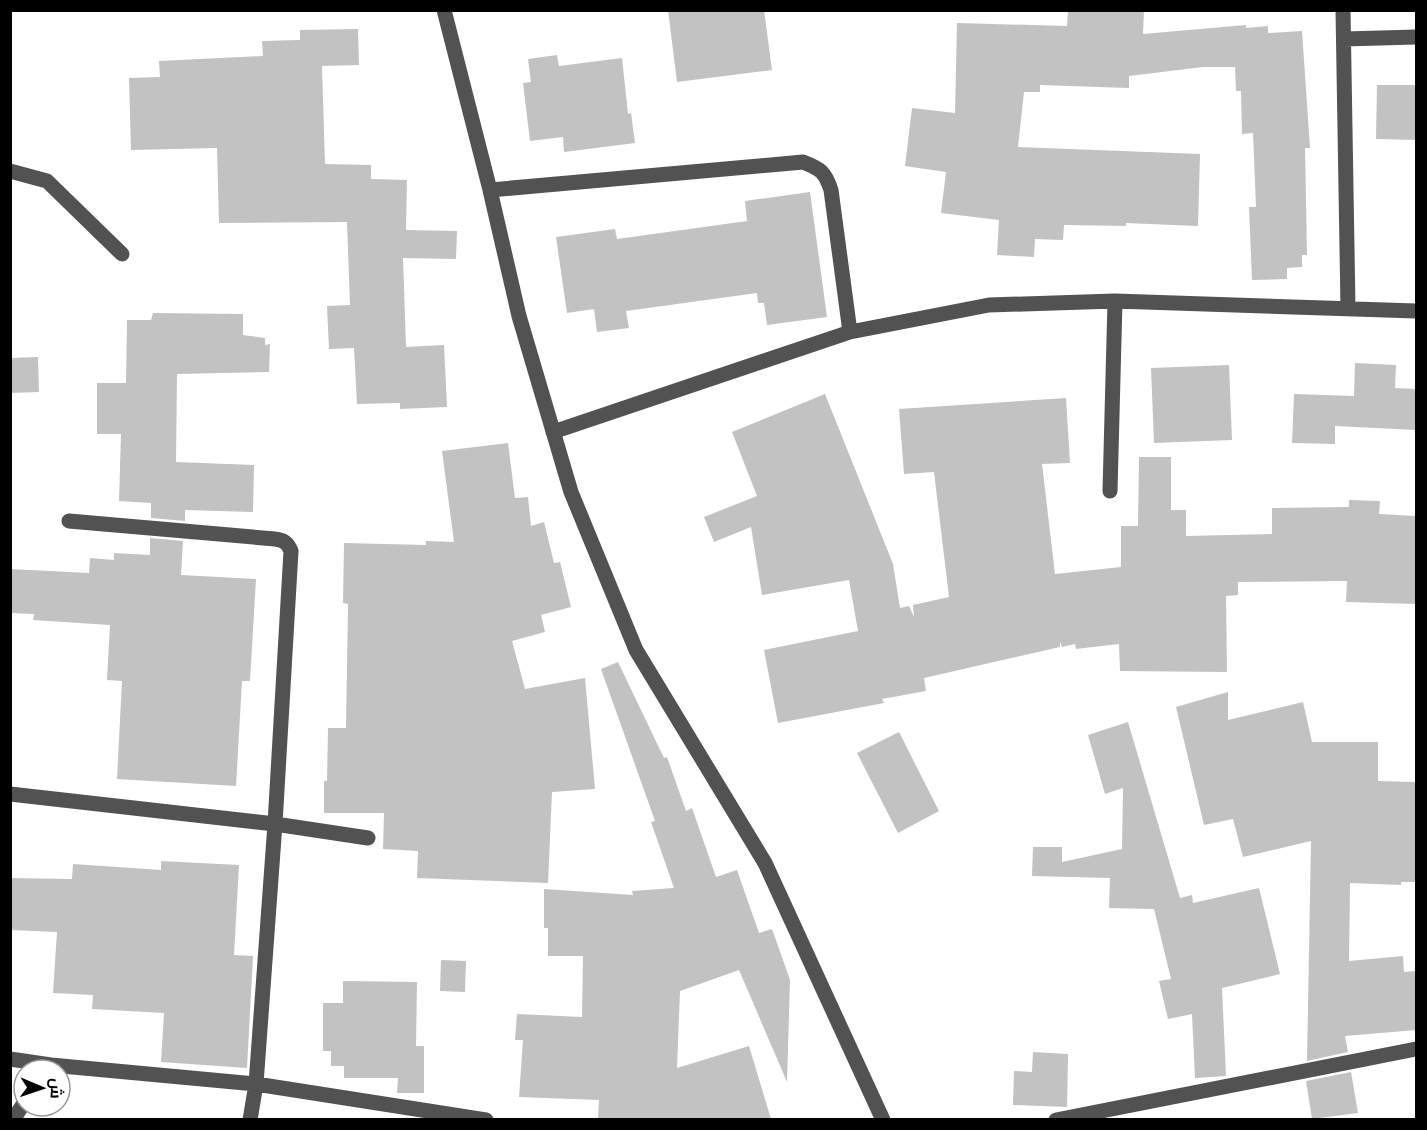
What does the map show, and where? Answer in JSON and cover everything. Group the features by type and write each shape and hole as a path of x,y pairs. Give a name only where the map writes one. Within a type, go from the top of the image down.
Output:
{"street":[{"path":"444,10 490,189 519,316 571,492 636,650 765,863 883,1119"},
{"path":"1343,10 1348,308"},
{"path":"1344,39 1416,37"},
{"path":"490,189 803,162 815,166 825,175 831,190 850,332"},
{"path":"10,171 46,181 122,254"},
{"path":"553,432 850,332 990,305 1115,301 1416,311"},
{"path":"1110,491 1115,301"},
{"path":"69,521 275,539 282,540 288,545 291,560 275,824 256,1084 250,1119"},
{"path":"10,794 275,824 368,838"},
{"path":"1056,1119 1416,1049"},
{"path":"72,1069 256,1084 486,1119"}],"building":[{"path":"668,10 764,10 772,70 677,82"},
{"path":"1068,10 1144,10 1143,34 1246,25 1246,28 1268,26 1268,33 1302,31 1310,148 1305,148 1307,255 1302,255 1302,267 1287,268 1287,279 1252,280 1249,207 1256,207 1253,133 1242,134 1241,91 1236,91 1235,67 1203,67 1129,76 1129,88 1040,85 1040,92 1024,92 1018,147 1200,154 1198,226 1126,223 1126,226 1064,225 1063,240 1035,239 1034,257 997,255 999,220 941,213 946,172 905,166 912,108 955,113 957,23 1067,26"},
{"path":"358,29 359,65 322,66 325,164 371,165 371,179 407,180 406,230 457,231 456,259 403,258 406,347 444,345 447,407 400,409 400,403 357,404 354,348 329,349 327,306 350,305 347,222 219,223 217,148 131,150 129,78 160,77 159,61 263,56 262,41 300,40 300,30"},
{"path":"557,55 559,66 622,58 628,114 631,113 635,143 564,152 563,137 530,141 523,83 531,82 528,59"},
{"path":"1377,85 1416,85 1416,140 1376,139"},
{"path":"810,192 827,317 767,325 764,303 758,303 757,293 626,311 629,328 597,332 594,309 567,313 556,237 615,229 617,239 747,221 745,201"},
{"path":"153,313 243,314 243,335 265,338 265,345 270,344 269,372 177,374 176,462 254,465 253,512 185,510 185,521 151,518 151,503 119,501 121,434 97,434 97,383 126,383 127,320 151,320"},
{"path":"38,357 39,392 10,393 10,358"},
{"path":"1355,363 1396,365 1395,388 1416,389 1416,430 1335,426 1335,444 1292,443 1294,394 1354,396"},
{"path":"1229,365 1232,440 1154,443 1151,368"},
{"path":"825,394 893,564 900,608 909,606 914,617 913,605 949,597 934,472 904,474 899,409 1066,398 1070,463 1042,464 1055,574 1121,567 1121,526 1138,526 1139,457 1171,457 1171,510 1186,510 1186,536 1272,534 1272,508 1349,507 1349,500 1380,501 1379,514 1416,516 1416,604 1346,602 1347,581 1238,582 1238,595 1226,596 1227,672 1120,671 1119,644 1076,649 1075,644 1062,647 1060,642 1060,647 924,678 926,691 882,699 884,703 778,723 764,650 858,631 849,580 762,595 751,527 714,542 704,517 757,496 732,432"},
{"path":"508,443 515,498 528,497 531,526 544,522 554,563 560,562 571,607 541,615 545,632 512,641 525,689 585,678 595,789 552,792 548,883 417,878 418,851 383,849 384,813 324,813 328,728 346,728 348,604 343,603 344,543 426,545 426,541 454,542 442,451"},
{"path":"150,538 183,541 181,575 256,579 250,681 242,681 236,786 117,779 122,681 107,680 110,625 33,620 34,614 10,613 10,569 89,573 90,558 114,560 114,553 150,555"},
{"path":"618,662 664,758 667,757 686,811 692,808 716,877 737,870 759,933 772,929 790,980 787,1082 739,970 680,991 677,1068 749,1046 771,1119 598,1119 599,1100 519,1097 523,1040 515,1040 517,1014 582,1017 583,956 548,956 548,928 544,928 544,889 633,895 632,891 674,888 651,822 655,821 601,669"},
{"path":"1228,692 1228,720 1303,702 1312,742 1378,742 1378,781 1416,782 1416,882 1401,882 1401,885 1350,883 1349,961 1403,956 1404,972 1416,971 1416,1030 1345,1036 1348,1052 1307,1061 1311,841 1243,857 1233,819 1204,825 1176,707"},
{"path":"1128,722 1180,898 1192,895 1193,903 1259,888 1280,974 1222,988 1226,1076 1195,1078 1192,1014 1168,1019 1159,981 1171,979 1154,909 1109,908 1110,878 1032,876 1033,847 1062,847 1062,862 1122,849 1123,788 1105,794 1088,735"},
{"path":"899,732 939,811 898,833 857,753"},
{"path":"161,861 239,865 234,955 253,956 247,1068 161,1062 164,1013 92,1009 93,995 53,993 57,932 10,930 10,878 72,879 73,864 161,870"},
{"path":"441,960 466,961 465,992 440,991"},
{"path":"343,981 417,982 416,1046 424,1046 424,1093 397,1093 398,1078 344,1078 344,1066 331,1066 331,1051 323,1051 323,1003 343,1003"},
{"path":"1033,1052 1068,1054 1067,1107 1013,1105 1014,1071 1032,1072"},
{"path":"1351,1072 1358,1113 1312,1119 1306,1081"}]}
